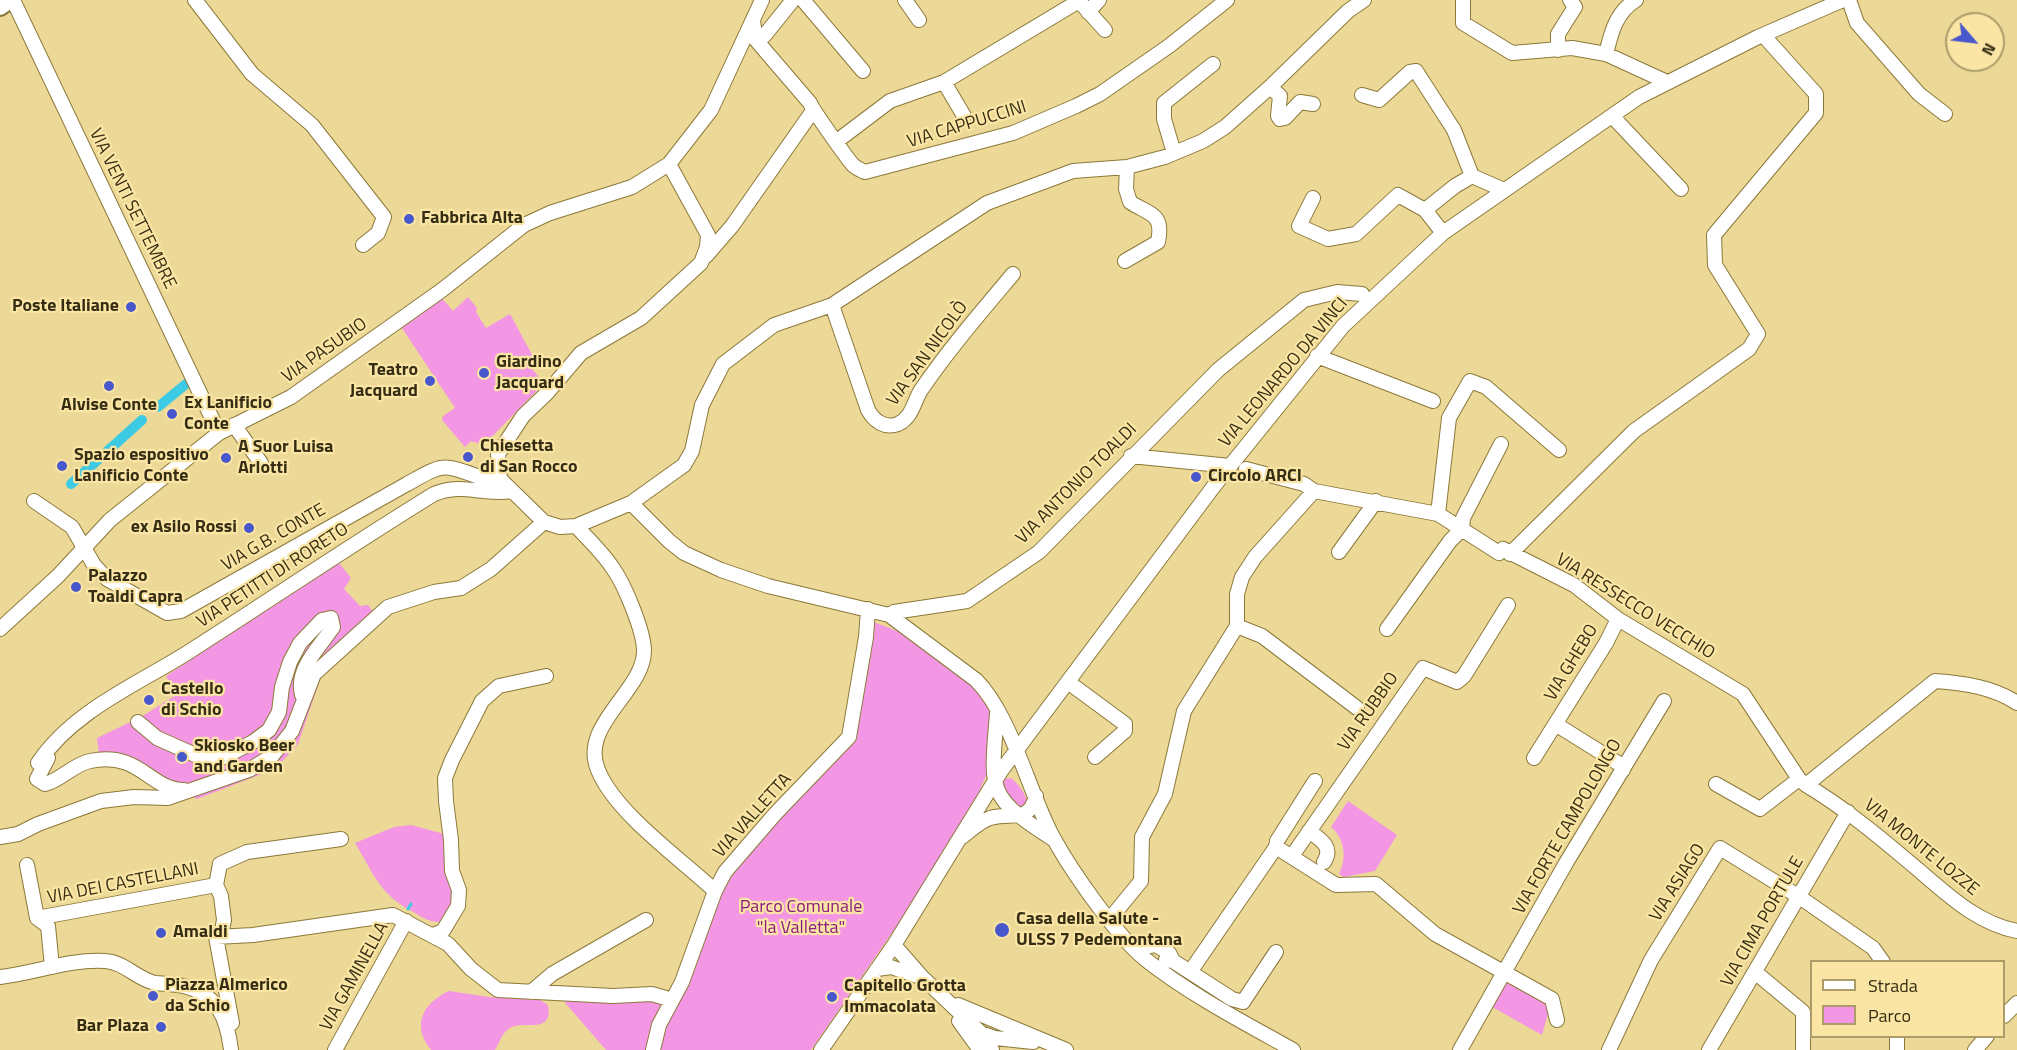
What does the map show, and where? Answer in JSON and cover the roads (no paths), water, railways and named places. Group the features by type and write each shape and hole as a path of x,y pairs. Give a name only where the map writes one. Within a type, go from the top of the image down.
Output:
{"main road":[{"path":"0,7 11,0"}],"street":[{"name":"VIA VENTI SETTEMBRE","path":"11,0 219,433"},
{"path":"195,0 252,74 312,125 384,217 378,233 363,245"},
{"path":"701,263 708,247 708,235 669,164 711,110 741,50 762,0"},
{"path":"756,40 764,36 793,0"},
{"path":"803,0 863,71"},
{"path":"905,0 919,20"},
{"path":"837,141 890,101 944,82 1081,4 1099,0"},
{"name":"VIA CAPPUCCINI","path":"753,21 756,40 810,103 812,111 837,141 854,167 865,172 1013,133 1100,94 1169,46 1227,0"},
{"path":"812,111 732,226 701,263 641,318 580,353 506,438 498,454 500,479 544,522 560,526 576,526 631,502 684,465 692,451 702,405 723,364 774,324 832,305 987,203 1073,171 1127,167 1174,153 1203,141 1225,127 1348,12 1364,0"},
{"path":"1463,0 1463,23 1512,53 1572,48 1606,54 1667,82"},
{"path":"1558,50 1558,34 1575,7 1570,0"},
{"path":"1606,54 1613,26 1636,0"},
{"name":"VIA LEONARDO DA VINCI","path":"821,1050 894,945 997,776 1230,466 1317,356 1371,298 1443,233 1612,116 1667,82 1763,35 1843,0"},
{"path":"1849,0 1857,23 1919,94 1946,114"},
{"path":"1081,4 1105,30"},
{"path":"1510,554 1634,431 1749,349 1758,334 1715,265 1714,235 1815,113 1816,104 1816,94 1763,35"},
{"name":"VIA CAPPUCCINI","path":"741,50 752,49 772,61"},
{"path":"1174,153 1164,119 1164,103 1213,64"},
{"path":"1362,95 1379,100 1410,72 1416,72 1454,130 1472,176 1504,190"},
{"path":"944,82 964,116"},
{"path":"1270,87 1280,96 1278,116 1281,119 1285,118 1300,102 1313,104"},
{"path":"1612,116 1681,189"},
{"name":"VIA PASUBIO","path":"0,629 58,576 82,547 137,497 219,433 291,397 442,290 524,225 550,213 632,187 669,164"},
{"path":"1125,261 1158,242 1161,228 1154,214 1130,202 1126,189 1127,167"},
{"path":"1425,210 1455,186 1472,176"},
{"path":"1313,198 1299,225 1328,239 1356,234 1398,195 1425,210 1443,233"},
{"path":"704,225 714,230 732,226"},
{"name":"VIA SAN NICOLÒ","path":"832,305 868,410 876,421 891,425 904,420 909,414 920,393 964,331 1013,274"},
{"name":"VIA ANTONIO TOALDI","path":"631,502 684,553 711,566 768,586 889,615 894,612 967,601 1039,552 1218,370 1304,300 1337,292 1362,294"},
{"path":"1317,356 1433,401"},
{"path":"1438,514 1449,418 1470,381 1486,387 1559,450"},
{"path":"234,425 261,463"},
{"path":"1387,629 1450,541 1462,529 1463,518 1501,444"},
{"path":"1131,456 1230,466"},
{"name":"VIA G.B. CONTE","path":"34,501 72,527 82,547 107,579 167,613 181,611 406,484 438,469 450,467 483,478 500,479"},
{"name":"VIA RESSECCO VECCHIO","path":"1246,469 1304,484 1314,491 1438,514 1499,553 1503,549 1574,585 1618,619 1743,694 1802,782"},
{"name":"VIA PETITTI DI RORETO","path":"38,763 57,737 87,713 142,682 434,494 453,488 499,494 511,491"},
{"path":"1109,920 1141,881 1142,837 1165,794 1184,711 1237,626 1237,594 1242,577 1255,557 1314,491"},
{"path":"1339,552 1376,501"},
{"path":"0,837 18,834 38,824 101,801 134,797 168,798 186,790 206,787 249,770 272,756 292,731 314,674 388,607 434,592 461,588 491,569 544,522"},
{"path":"576,526 613,567 639,622 644,653 639,669 599,732 594,759 598,771 626,808 665,850 715,891"},
{"name":"VIA RUBBIO","path":"1292,856 1423,668 1457,682 1464,676 1508,605"},
{"name":"VIA VALLETTA","path":"653,1050 659,1025 682,982 715,891 741,853 849,737 866,637 868,609"},
{"path":"889,615 985,689 1016,751 1053,839 1109,920 1139,953 1154,965 1293,1050"},
{"path":"138,722 157,738 202,758 224,757 253,742 269,730 279,712 282,687 290,662 300,643 322,620 331,618 333,627 315,651 303,676 301,690 304,703"},
{"name":"VIA GHEBO","path":"1534,758 1557,725 1618,619"},
{"path":"1237,626 1262,636 1357,708"},
{"path":"433,935 443,931 458,906 459,890 452,871 452,840 445,778 452,760 482,701 499,686 546,676"},
{"path":"1716,784 1760,809 1802,782 1935,681 1964,683 2007,696 2017,703"},
{"path":"1068,682 1125,724 1125,731 1095,757"},
{"name":"VIA FORTE CAMPOLONGO","path":"1460,1050 1566,863 1664,701"},
{"path":"997,712 994,745 999,794 1017,816 1053,839"},
{"name":"VIA GHEBO","path":"1557,725 1621,765 1623,770"},
{"name":"VIA PETITTI DI RORETO","path":"66,730 40,772 37,779 39,782 45,784 55,781 89,761 127,761 145,770 165,786 186,790"},
{"name":"VIA LEONARDO DA VINCI","path":"976,807 989,772 994,745"},
{"path":"997,776 1017,773 1029,781"},
{"path":"1190,972 1276,847 1277,841 1315,781"},
{"name":"VIA MONTE LOZZE","path":"1802,782 1848,812 1971,913 2004,928 2017,931"},
{"path":"1017,816 1028,813 1036,796"},
{"name":"VIA CIMA PORTULE","path":"1709,1050 1848,812"},
{"name":"VIA LEONARDO DA VINCI","path":"956,842 989,819 1017,816"},
{"path":"1309,831 1326,846 1328,852 1324,862"},
{"path":"216,937 222,930 224,920 221,896 216,885 220,864 247,852 341,838"},
{"path":"1276,847 1336,885 1376,884 1435,934 1552,999 1557,1020"},
{"name":"VIA ASIAGO","path":"1609,1050 1651,960 1720,848 1798,896 1872,948 1882,960"},
{"path":"27,865 37,918 48,926 52,967"},
{"name":"VIA DEI CASTELLANI","path":"37,918 216,885"},
{"path":"216,937 265,934 393,915 448,944 471,969 498,990 613,996 652,994 672,999"},
{"path":"531,992 552,974 646,920"},
{"name":"VIA GAMINELLA","path":"335,1050 406,921"},
{"path":"216,937 233,1023 228,1028"},
{"path":"894,945 922,978 981,1033 992,1050"},
{"path":"1139,953 1146,947 1156,945 1169,953 1173,960 1190,972 1232,999 1243,1002 1276,952"},
{"path":"0,976 106,960 126,967 152,982 184,986 219,1007 228,1028 231,1050"},
{"path":"1154,965 1160,960 1173,960"},
{"path":"877,969 891,967 922,978"},
{"path":"1755,972 1803,1012 1803,1050"},
{"path":"938,992 967,1011 1066,1050"},
{"path":"949,1003 980,1050"},
{"path":"2005,1015 2017,1004"},
{"path":"981,1033 995,1038 1050,1044"},
{"path":"1975,1050 1985,1038"},
{"path":"1014,1050 1032,1042"}],"waterway":[{"path":"158,407 186,384"},
{"path":"71,484 142,420"},
{"path":"408,909 411,904"}],"place":[{"name":"Fabbrica Alta","path":"409,219"},
{"name":"Poste Italiane","path":"131,307"},
{"name":"Giardino Jacquard","path":"484,373"},
{"name":"Teatro Jacquard","path":"430,381"},
{"name":"Alvise Conte","path":"109,386"},
{"name":"Ex Lanificio Conte","path":"172,414"},
{"name":"Chiesetta di San Rocco","path":"468,457"},
{"name":"A Suor Luisa Arlotti","path":"226,458"},
{"name":"Spazio espositivo Lanificio Conte","path":"62,466"},
{"name":"Circolo ARCI","path":"1196,477"},
{"name":"ex Asilo Rossi","path":"249,528"},
{"name":"Palazzo Toaldi Capra","path":"76,587"},
{"name":"Castello di Schio","path":"149,700"},
{"name":"Skiosko Beer and Garden","path":"182,757"},
{"name":"Casa della Salute - ULSS 7 Pedemontana","path":"1002,930"},
{"name":"Amaldi","path":"161,933"},
{"name":"Piazza Almerico da Schio","path":"153,996"},
{"name":"Capitello Grotta Immacolata","path":"832,997"},
{"name":"Bar Plaza","path":"161,1027"}],"park label":[{"name":"Parco Comunale \"la Valletta\"","path":"801,918"}]}
